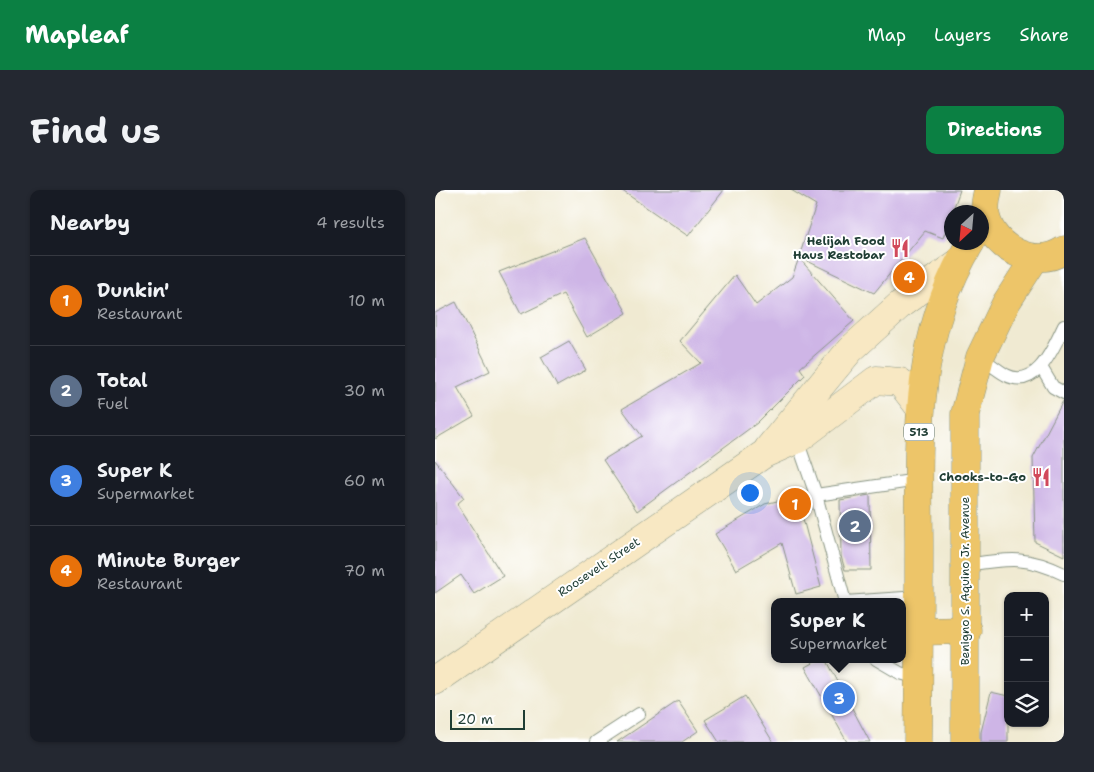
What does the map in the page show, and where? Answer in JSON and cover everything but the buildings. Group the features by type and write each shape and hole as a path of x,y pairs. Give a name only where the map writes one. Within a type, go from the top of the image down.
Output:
{"main road":[{"path":"985,205 988,190"},
{"path":"989,228 1004,246 1019,254 1035,258 1048,256 1064,250"},
{"name":"513","path":"918,742 919,408 931,336 965,253"},
{"name":"Roosevelt Street","path":"792,433 850,350 901,304 965,253"},
{"name":"Benigno S. Aquino Jr. Avenue","path":"965,742 967,630 964,438 970,388 980,357 1006,303 1035,258"},
{"name":"Roosevelt Street","path":"435,681 792,433 876,380 900,382 919,408"},
{"path":"919,631 967,630"}],"lane":[{"path":"980,357 1007,376 1025,378 1041,367 1064,326"},
{"path":"1041,367 1053,387 1064,393"},
{"path":"792,433 817,495 844,598"},
{"path":"817,495 919,480"},
{"path":"966,565 1009,559 1034,562 1064,574"},
{"path":"906,599 919,598"},
{"path":"882,663 900,674 918,678"},
{"path":"596,742 639,714"}],"place":[{"name":"Helijah Food Haus Restobar","path":"900,248"},
{"name":"Minute Burger","path":"909,277"},
{"name":"Chooks-to-Go","path":"1041,477"},
{"name":"Dunkin'","path":"795,504"},
{"name":"Total","path":"855,526"},
{"name":"Super K","path":"839,698"}]}
